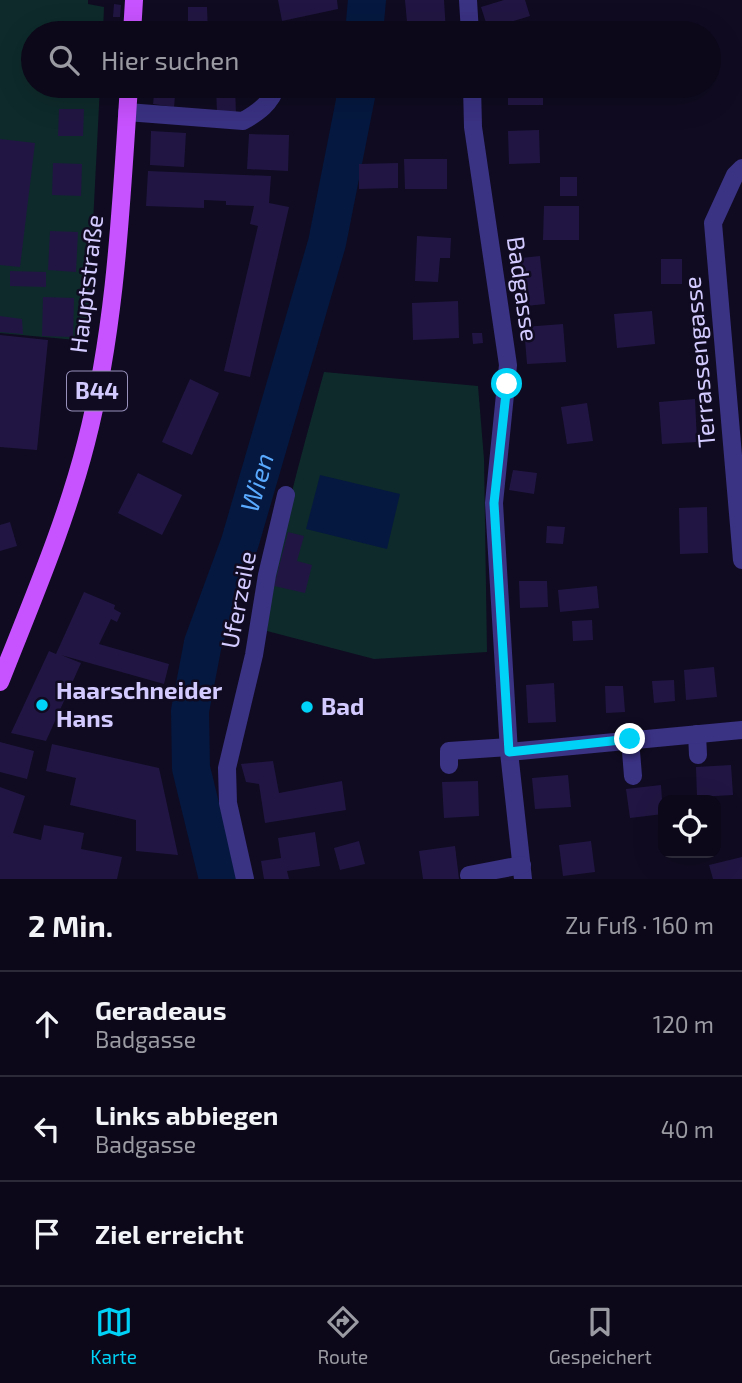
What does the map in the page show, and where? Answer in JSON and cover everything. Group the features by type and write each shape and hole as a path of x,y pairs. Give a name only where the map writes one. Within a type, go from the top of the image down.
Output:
{"main road":[{"path":"133,21 134,0"},
{"name":"Hauptstraße","path":"0,682 61,527 87,440 101,375 112,293 128,98"}],"street":[{"path":"468,0 469,21"},
{"path":"127,112 243,121 258,112 271,98"},
{"name":"Badgasse","path":"472,98 473,127 508,365 494,503 509,749 523,872"},
{"name":"Terrassengasse","path":"742,168 735,175 713,223 742,560"},
{"name":"Uferzeile","path":"245,879 228,803 227,768 254,655 267,575 286,495"},
{"path":"449,765 449,751 509,749 742,730"},
{"path":"697,734 698,755"},
{"path":"630,739 633,776"},
{"path":"469,875 523,872"}],"green space":[{"path":"0,0 88,0 88,4 104,7 103,21 21,21 21,98 99,98 87,341 0,333"},
{"path":"324,372 478,386 484,459 487,652 374,659 267,631 282,533"}],"water":[{"path":"320,475 400,494 387,549 306,529"}],"building":[{"path":"278,0 337,0 338,9 282,21"},
{"path":"405,0 444,0 445,21 407,21"},
{"path":"504,0 525,0 530,16 514,21 485,21 481,7"},
{"path":"114,4 121,5 120,17 113,17"},
{"path":"188,7 207,7 208,21 188,21"},
{"path":"154,98 175,98 174,107 153,104"},
{"path":"216,98 235,98 236,114 217,114"},
{"path":"508,98 543,98 543,105 508,105"},
{"path":"59,109 84,109 83,136 58,136"},
{"path":"539,130 540,163 509,164 508,131"},
{"path":"151,131 186,133 184,167 150,165"},
{"path":"249,134 289,135 288,171 247,169"},
{"path":"0,139 35,143 20,267 0,265"},
{"path":"404,159 447,159 447,189 405,189"},
{"path":"53,163 82,164 81,196 52,195"},
{"path":"398,163 398,188 359,189 359,164"},
{"path":"148,171 271,176 269,203 289,207 250,377 224,371 258,226 250,224 254,206 226,205 226,201 204,200 204,208 146,206"},
{"path":"560,177 577,177 577,196 560,196"},
{"path":"544,206 579,206 579,240 543,240"},
{"path":"50,231 78,232 76,272 48,270"},
{"path":"417,236 451,238 450,258 440,258 438,282 415,281"},
{"path":"540,256 545,304 526,306 521,258"},
{"path":"661,259 682,259 682,284 661,284"},
{"path":"10,271 46,272 46,287 10,286"},
{"path":"43,297 74,298 73,337 42,336"},
{"path":"458,301 459,338 413,340 412,303"},
{"path":"652,311 655,344 617,348 614,314"},
{"path":"0,316 22,319 23,334 0,332"},
{"path":"563,324 566,362 527,364 524,327"},
{"path":"472,333 482,333 483,343 473,344"},
{"path":"0,335 48,340 37,450 0,447"},
{"path":"190,379 219,393 192,455 162,442"},
{"path":"695,399 697,442 662,444 659,402"},
{"path":"587,403 593,441 567,444 561,407"},
{"path":"513,470 537,473 534,494 509,490"},
{"path":"138,473 182,495 162,535 118,513"},
{"path":"707,507 708,553 680,554 679,508"},
{"path":"10,522 17,546 0,551 0,525"},
{"path":"547,526 565,527 563,544 546,543"},
{"path":"288,532 304,536 297,561 312,565 305,593 274,586"},
{"path":"519,581 547,581 548,607 520,608"},
{"path":"597,586 599,608 560,612 558,590"},
{"path":"84,592 115,605 114,609 121,613 117,622 111,619 99,644 169,664 164,684 61,655 81,663 46,741 11,733 49,651 56,654"},
{"path":"592,620 593,640 573,641 572,621"},
{"path":"714,667 717,697 686,700 684,670"},
{"path":"674,680 675,701 654,703 652,681"},
{"path":"554,683 556,722 528,723 526,685"},
{"path":"605,686 623,686 625,712 606,713"},
{"path":"0,742 34,751 27,779 0,772"},
{"path":"52,744 159,768 178,855 136,851 136,820 70,805 76,778 46,771"},
{"path":"273,761 279,793 342,781 346,810 265,823 259,784 246,782 241,764"},
{"path":"731,765 733,795 697,795 696,767"},
{"path":"568,775 571,807 535,809 532,778"},
{"path":"478,781 479,816 444,818 442,782"},
{"path":"661,785 658,815 630,818 626,789"},
{"path":"0,787 25,796 13,833 41,840 44,825 84,833 81,849 122,857 117,879 0,879"},
{"path":"315,832 320,866 287,871 289,879 264,879 261,861 281,858 278,838"},
{"path":"359,841 365,864 340,870 334,848"},
{"path":"591,841 595,872 563,876 559,845"},
{"path":"455,846 459,879 423,879 419,851"},
{"path":"742,857 742,879 713,879 709,865"}],"waterway":[{"name":"Wien","path":"365,21 367,0"},
{"name":"Wien","path":"218,879 191,768 190,711 203,643 240,542 327,243 356,98"}],"place":[{"name":"Haarschneider Hans","path":"42,705"},
{"name":"Bad","path":"307,707"}],"route":[{"path":"507,384 494,503 509,752 630,739"}]}
